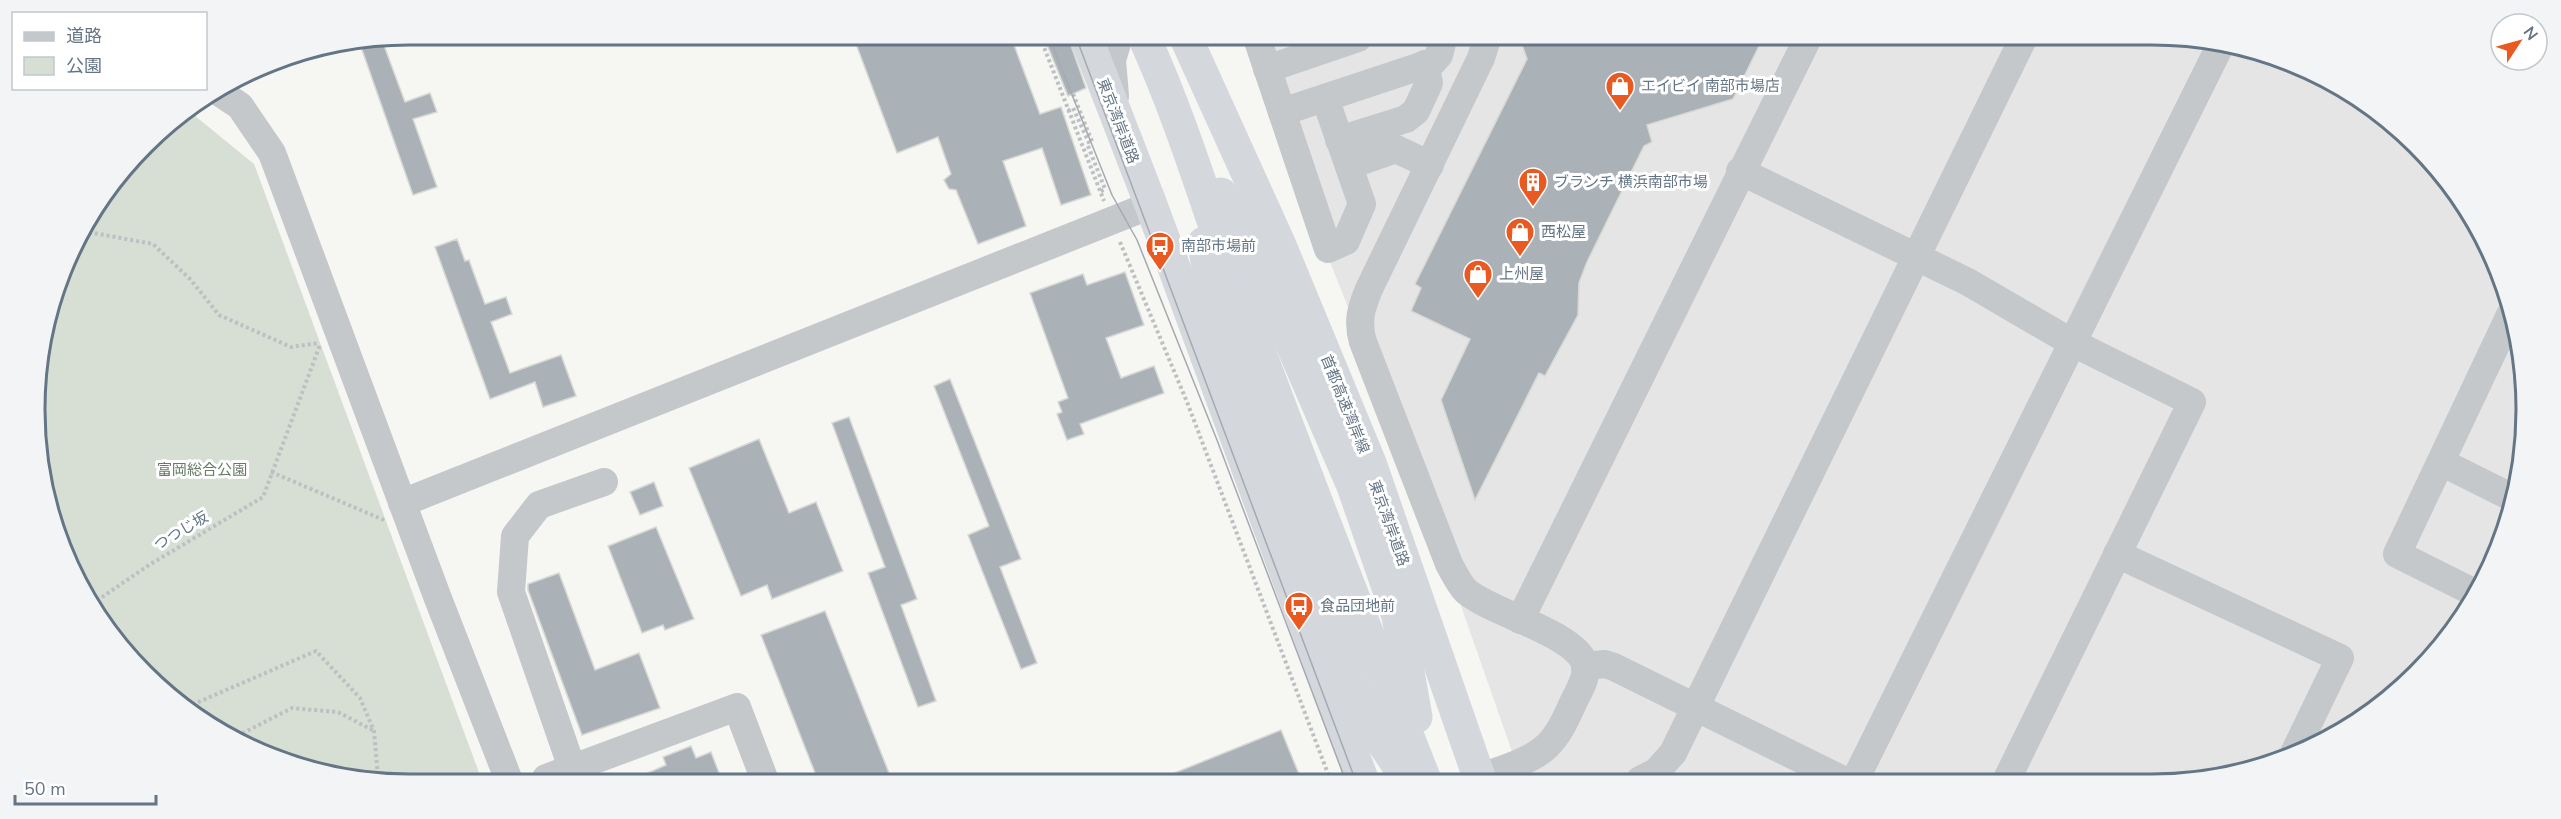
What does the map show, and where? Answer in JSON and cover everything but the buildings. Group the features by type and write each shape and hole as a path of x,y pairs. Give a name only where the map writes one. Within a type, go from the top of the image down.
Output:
{"highway":[{"name":"東京湾岸道路","path":"1089,45 1151,205 1360,774"},
{"path":"1147,45 1192,151 1218,237 1315,502 1420,774"},
{"name":"東京湾岸道路","path":"1190,45 1255,185 1367,462 1476,774"},
{"path":"1192,151 1271,296 1353,486 1398,616 1420,774"},
{"path":"1192,151 1213,298 1289,513 1354,689 1374,729 1420,774"}],"street":[{"path":"1116,116 1112,60 1117,45"},
{"path":"1259,45 1328,249 1346,241 1362,208 1361,196 1325,98"},
{"path":"1267,69 1337,45"},
{"path":"1282,112 1425,64 1438,58 1441,45"},
{"path":"1485,45 1482,58 1362,305 1359,329 1449,564 1466,590 1480,600 1575,648 1585,666 1582,685 1553,740 1530,769 1504,774"},
{"path":"1520,620 1740,171 1804,45"},
{"path":"1652,774 1673,753 2020,45"},
{"path":"1858,774 2217,51"},
{"path":"1344,153 1414,114 1430,83 1425,64"},
{"path":"224,96 240,106 272,153 402,503 506,774"},
{"path":"1344,153 1412,132 1435,154"},
{"path":"1740,171 1968,282 2071,342 2192,402 2009,774"},
{"path":"402,503 1151,205"},
{"path":"2468,590 2397,554 2506,324"},
{"path":"2441,462 2506,495"},
{"path":"572,768 511,592 515,536 539,505 603,482"},
{"path":"2117,554 2340,658 2299,742"},
{"path":"1585,666 1605,664 1614,667 1831,774"},
{"path":"556,774 737,707 762,774"}],"path":[{"path":"1043,45 1111,220 1187,402 1241,551 1287,662 1328,774"},
{"path":"1073,94 1093,144 1088,146"},
{"path":"1068,111 1073,108 1105,189 1100,192"},
{"name":"つつじ坂","path":"91,233 153,244 190,279 219,315 291,347 321,342 263,497 149,565 99,600"},
{"path":"271,472 413,532"},
{"path":"194,704 316,651 360,698 374,731 378,772"},
{"path":"243,733 292,708 338,712 374,731"}],"shaded area":[{"path":"1245,45 2152,45 2199,48 2246,57 2291,73 2354,106 2392,135 2426,169 2455,207 2488,270 2504,315 2513,362 2515,433 2504,504 2478,571 2455,612 2441,631 2426,650 2392,684 2334,725 2269,755 2199,771 2152,774 1520,774 1425,503"}],"green space":[{"name":"富岡総合公園","path":"194,115 254,164 480,774 386,773 338,767 292,755 227,725 169,684 135,650 94,592 64,527 48,457 46,386 57,315 83,248 106,207 135,169 169,135"}],"tram line":[{"path":"1052,45 1112,195 1137,240 1217,440 1343,774"},
{"path":"1079,45 1353,774"}],"place":[{"name":"エイビイ 南部市場店","path":"1620,112"},
{"name":"ブランチ 横浜南部市場","path":"1533,208"},
{"name":"西松屋","path":"1520,258"},
{"name":"南部市場前","path":"1160,272"},
{"name":"上州屋","path":"1478,300"},
{"name":"食品団地前","path":"1299,632"}]}
